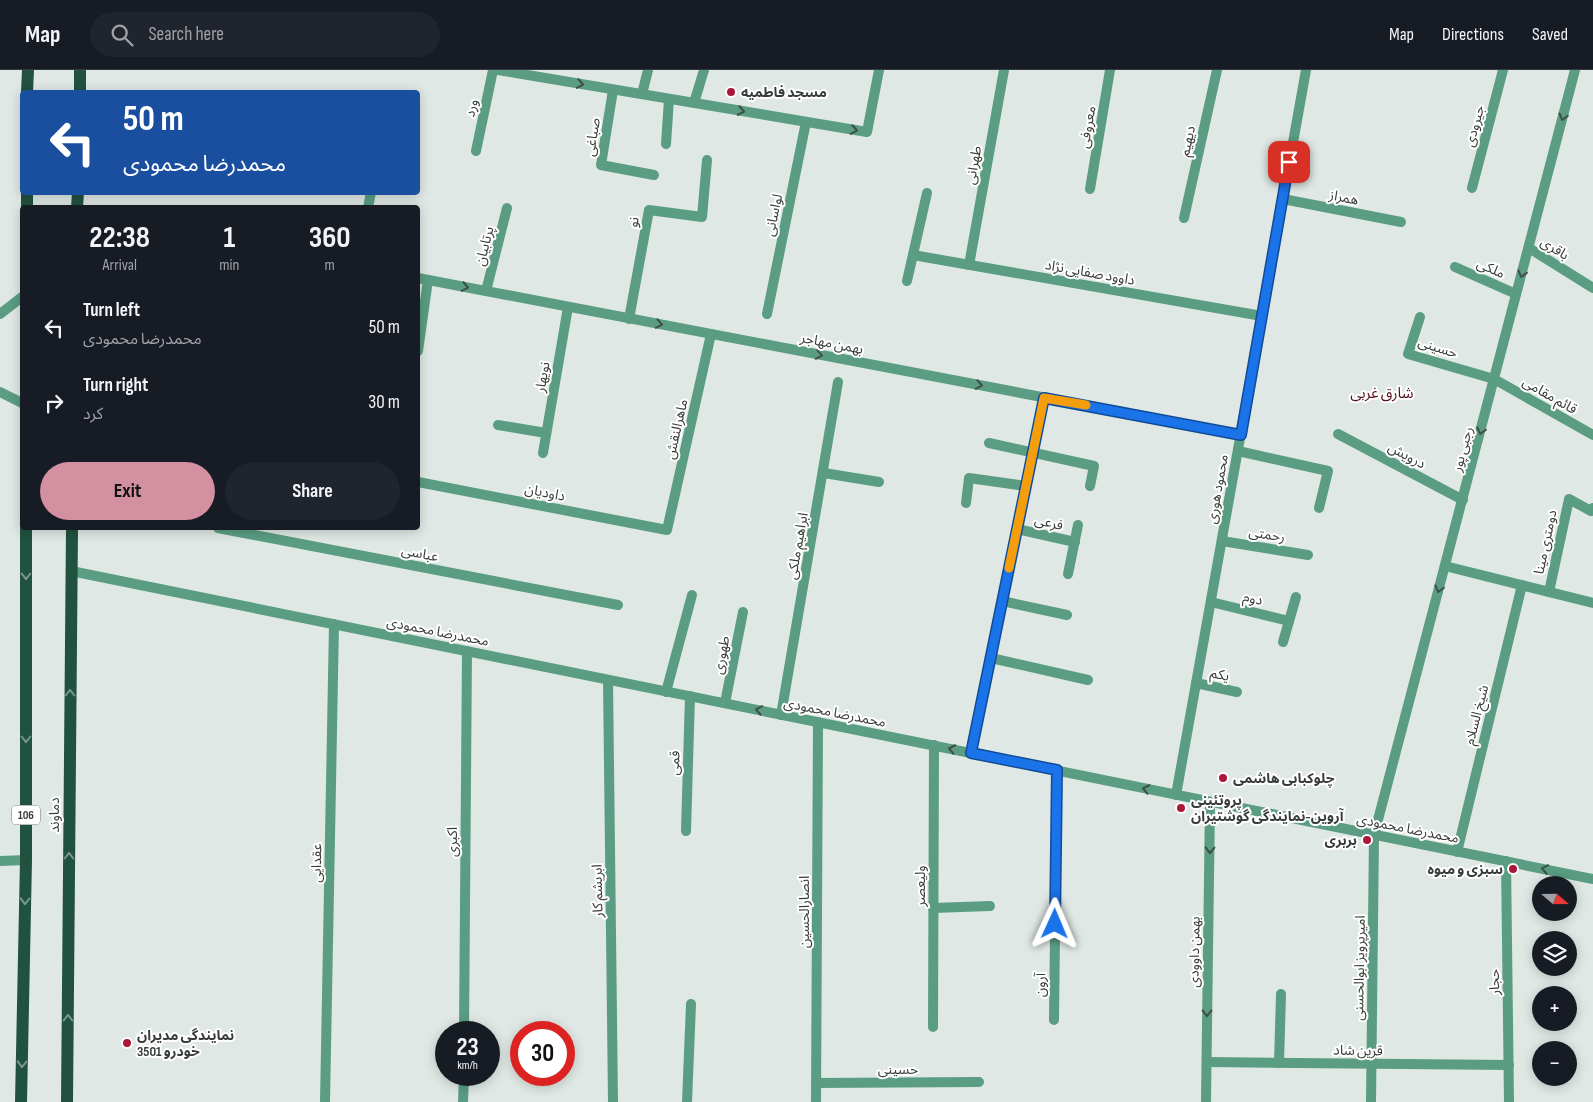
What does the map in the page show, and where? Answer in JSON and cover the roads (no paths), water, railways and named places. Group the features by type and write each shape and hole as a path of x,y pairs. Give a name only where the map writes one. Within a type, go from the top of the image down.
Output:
{"main road":[{"path":"28,70 28,90"},
{"path":"80,70 80,90"},
{"name":"دماوند","path":"21,1102 26,860 26,530"},
{"name":"دماوند","path":"67,1102 72,530"}],"street":[{"name":"ورد","path":"476,151 493,70"},
{"path":"498,70 553,75 613,90 866,132 879,70"},
{"path":"642,94 648,70"},
{"path":"694,103 704,70"},
{"name":"طهرانی","path":"969,265 1004,70"},
{"name":"معروفی","path":"1090,188 1110,70"},
{"name":"دیهیم","path":"1184,218 1217,70"},
{"name":"محمود هوری","path":"1176,795 1306,70"},
{"name":"جیرودی","path":"1472,188 1502,70"},
{"name":"رجبی پور","path":"1374,835 1576,70"},
{"name":"صباغی","path":"613,90 601,165 654,174"},
{"path":"666,144 669,99"},
{"name":"لواسانی","path":"767,314 806,122"},
{"name":"نو","path":"630,318 649,210 702,217 707,160"},
{"path":"907,281 927,193"},
{"name":"همراز","path":"1283,199 1401,222"},
{"name":"پرتابیان","path":"486,291 507,208"},
{"name":"باقری","path":"1529,248 1593,288"},
{"name":"داوود صفایی نژاد","path":"913,255 1262,316"},
{"name":"ملکی","path":"1455,267 1516,294"},
{"name":"بهمن مهاجر","path":"420,278 1241,435"},
{"path":"420,337 428,280"},
{"path":"0,314 20,299"},
{"name":"نویهار","path":"542,453 568,307"},
{"name":"حسینی","path":"1420,317 1408,354 1494,379"},
{"name":"ماهرالنقش","path":"667,530 711,334"},
{"name":"قائم مقامی","path":"1494,379 1593,435"},
{"name":"ابراهیم ملکی","path":"782,715 838,382"},
{"path":"0,392 20,402"},
{"path":"971,753 1044,398"},
{"path":"498,425 546,433"},
{"name":"درویش","path":"1338,434 1463,500"},
{"path":"989,443 1094,466 1090,486"},
{"path":"1238,451 1328,471 1319,508"},
{"path":"824,473 879,482"},
{"path":"966,503 969,478 1026,486"},
{"name":"داودیان","path":"420,482 667,530"},
{"name":"دومتری مینا","path":"1548,592 1569,498 1591,511 1593,508"},
{"name":"فرعی","path":"1068,574 1078,525"},
{"name":"فرعی","path":"1017,529 1074,542"},
{"name":"عباسی","path":"228,530 618,605"},
{"name":"رحمتی","path":"1222,541 1308,555"},
{"path":"1445,566 1593,602"},
{"name":"محمدرضا محمودی","path":"71,571 1593,879"},
{"name":"شیخ السلام","path":"1457,852 1522,585"},
{"path":"666,692 692,595"},
{"path":"1283,642 1296,597"},
{"path":"1002,601 1067,616"},
{"name":"دوم","path":"1211,602 1289,621"},
{"name":"طهوری","path":"725,704 743,612"},
{"name":"عقدایی","path":"325,1102 334,624"},
{"name":"اکبری","path":"464,1021 467,651"},
{"path":"990,658 1088,680"},
{"name":"ابریشم کار","path":"608,680 613,1102"},
{"name":"یکم","path":"1196,683 1237,692"},
{"name":"قمی","path":"686,831 690,696"},
{"name":"انصارالحسین","path":"816,1102 818,722"},
{"name":"ولیعصر","path":"933,1027 934,746"},
{"name":"آرون","path":"1054,1020 1057,770"},
{"name":"بهمن داوودی","path":"1206,1102 1210,802"},
{"name":"امیرپرویز ابوالحسنی","path":"1371,1102 1374,835"},
{"path":"0,861 26,860"},
{"name":"حجار","path":"1506,862 1509,1102"},
{"path":"934,908 990,906"},
{"path":"1279,1063 1281,994"},
{"path":"687,1102 691,1004"},
{"name":"قرین شاد","path":"1207,1062 1509,1065"},
{"name":"حسینی","path":"816,1083 979,1082"},
{"path":"464,1086 464,1102"}],"place":[{"name":"مسجد فاطمیه","path":"731,92"},
{"name":"چلوکبابی هاشمی","path":"1223,778"},
{"name":"پروتئینی آروین-نمایندگی گوشتیران","path":"1181,808"},
{"name":"بربری","path":"1367,840"},
{"name":"سبزی و میوه","path":"1513,869"},
{"name":"نمایندگی مدیران خودرو 3501","path":"127,1043"}],"district":[{"name":"شارق غربی","path":"1382,393"}]}
